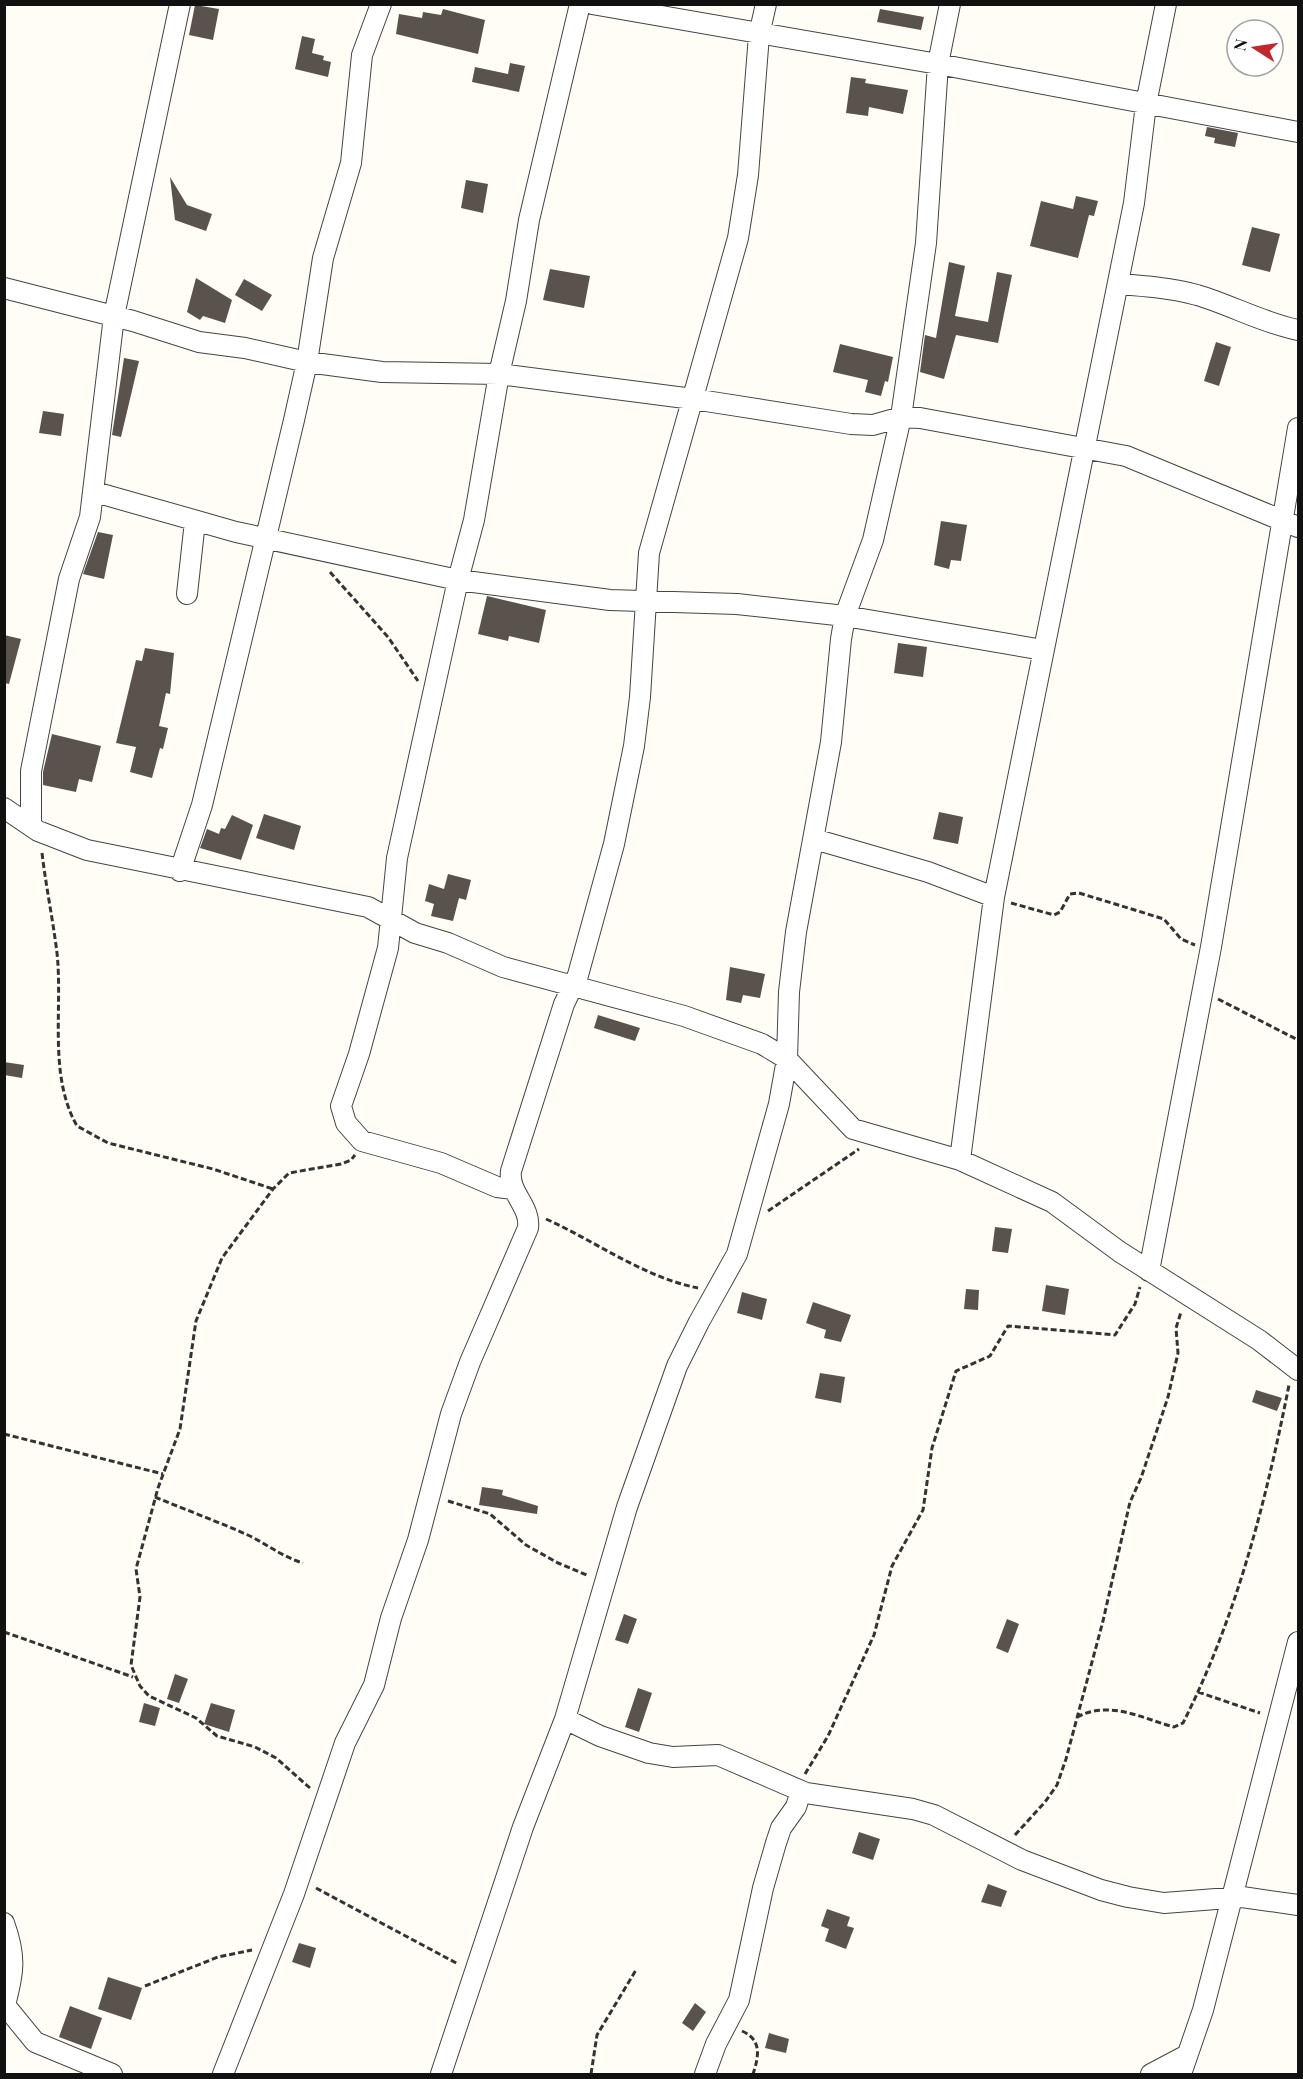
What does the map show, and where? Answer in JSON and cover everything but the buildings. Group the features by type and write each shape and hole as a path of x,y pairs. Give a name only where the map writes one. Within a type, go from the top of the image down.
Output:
{"street":[{"path":"35,828 31,771 69,579 87,529 95,492 114,316 180,4"},
{"path":"180,871 202,805 307,362 323,258 351,162 362,55 381,4"},
{"path":"512,1189 497,1187 441,1163 362,1141 346,1122 341,1106 359,1054 388,948 389,918 397,858 458,580 474,520 499,374 515,308 529,219 580,4"},
{"path":"592,4 759,35 938,64 1297,130"},
{"path":"223,2074 298,1880 345,1743 374,1685 391,1618 418,1540 451,1414 466,1372 529,1222 527,1213 512,1189 510,1179 513,1163 537,1097 570,986 578,975 601,894 625,792 640,697 649,553 741,219 748,175 759,35 766,4"},
{"path":"441,2074 523,1827 565,1719 604,1583 677,1366 737,1254 779,1104 787,1059 796,932 831,742 834,690 845,616 873,540 901,417 926,243 938,64 947,13 963,4"},
{"path":"960,1160 994,897 1134,203 1146,104 1166,4"},
{"path":"1118,284 1152,286 1197,296 1273,325 1299,330"},
{"path":"4,288 114,316 199,342 245,348 307,362 382,372 499,374 693,399 859,425 878,424 901,417 988,429 1126,456 1291,524"},
{"path":"1147,1269 1203,992 1291,524 1299,428"},
{"path":"95,492 195,521 458,580 646,602 737,604 845,616 1043,650"},
{"path":"187,594 195,521"},
{"path":"4,808 35,828 87,850 180,871 359,905 376,910 414,933 448,943 503,967 710,1025 762,1044 787,1059 847,1125 876,1137 960,1160 1052,1202 1147,1269 1259,1340 1296,1367"},
{"path":"814,839 928,872 994,897"},
{"path":"1181,2074 1203,2010 1299,1642"},
{"path":"565,1719 600,1736 649,1753 673,1757 718,1755 801,1791 866,1804 913,1809 934,1815 1001,1849 1101,1890 1128,1897 1171,1903 1231,1896 1299,1905"},
{"path":"705,2074 743,1986 763,1888 776,1843 781,1828 796,1807 801,1791"},
{"path":"4,1923 11,1942 14,1966 5,2005 35,2042 112,2074"},
{"path":"1151,2074 1187,2055"}],"path":[{"path":"326,567 398,650 431,704"},
{"path":"35,828 57,954 59,1043 63,1084 77,1126 108,1143 213,1170 273,1189"},
{"path":"994,897 1032,911 1054,915 1060,912 1070,894 1079,893 1114,906 1164,919 1186,943 1211,947"},
{"path":"1203,992 1299,1040"},
{"path":"746,1225 844,1161 876,1137"},
{"path":"134,1677 133,1650 141,1597 136,1569 155,1497 176,1443 185,1408 200,1308 228,1248 273,1189 289,1173 347,1163 354,1157 362,1141"},
{"path":"527,1213 547,1219 647,1273 674,1283 717,1292"},
{"path":"801,1791 806,1773 828,1736 874,1635 892,1566 923,1510 932,1448 956,1371 990,1356 1008,1326 1115,1335 1135,1304 1147,1269"},
{"path":"1001,1849 1045,1802 1057,1785 1103,1621 1130,1502 1141,1478 1168,1397 1178,1353 1176,1328 1186,1294"},
{"path":"1076,1718 1091,1710 1105,1709 1136,1714 1174,1727 1180,1726 1235,1602 1252,1546 1296,1367"},
{"path":"4,1434 163,1474"},
{"path":"155,1497 246,1534 269,1545 284,1557 303,1563"},
{"path":"428,1497 490,1514 526,1545 558,1563 604,1583"},
{"path":"4,1632 134,1677 149,1696 196,1718 218,1736 255,1748 276,1758 325,1800"},
{"path":"1197,1692 1279,1720"},
{"path":"298,1880 373,1916 460,1966 473,1977"},
{"path":"145,1986 218,1957 274,1945"},
{"path":"591,2074 597,2035 636,1970"},
{"path":"727,2024 755,2039 758,2053 753,2074"}]}
